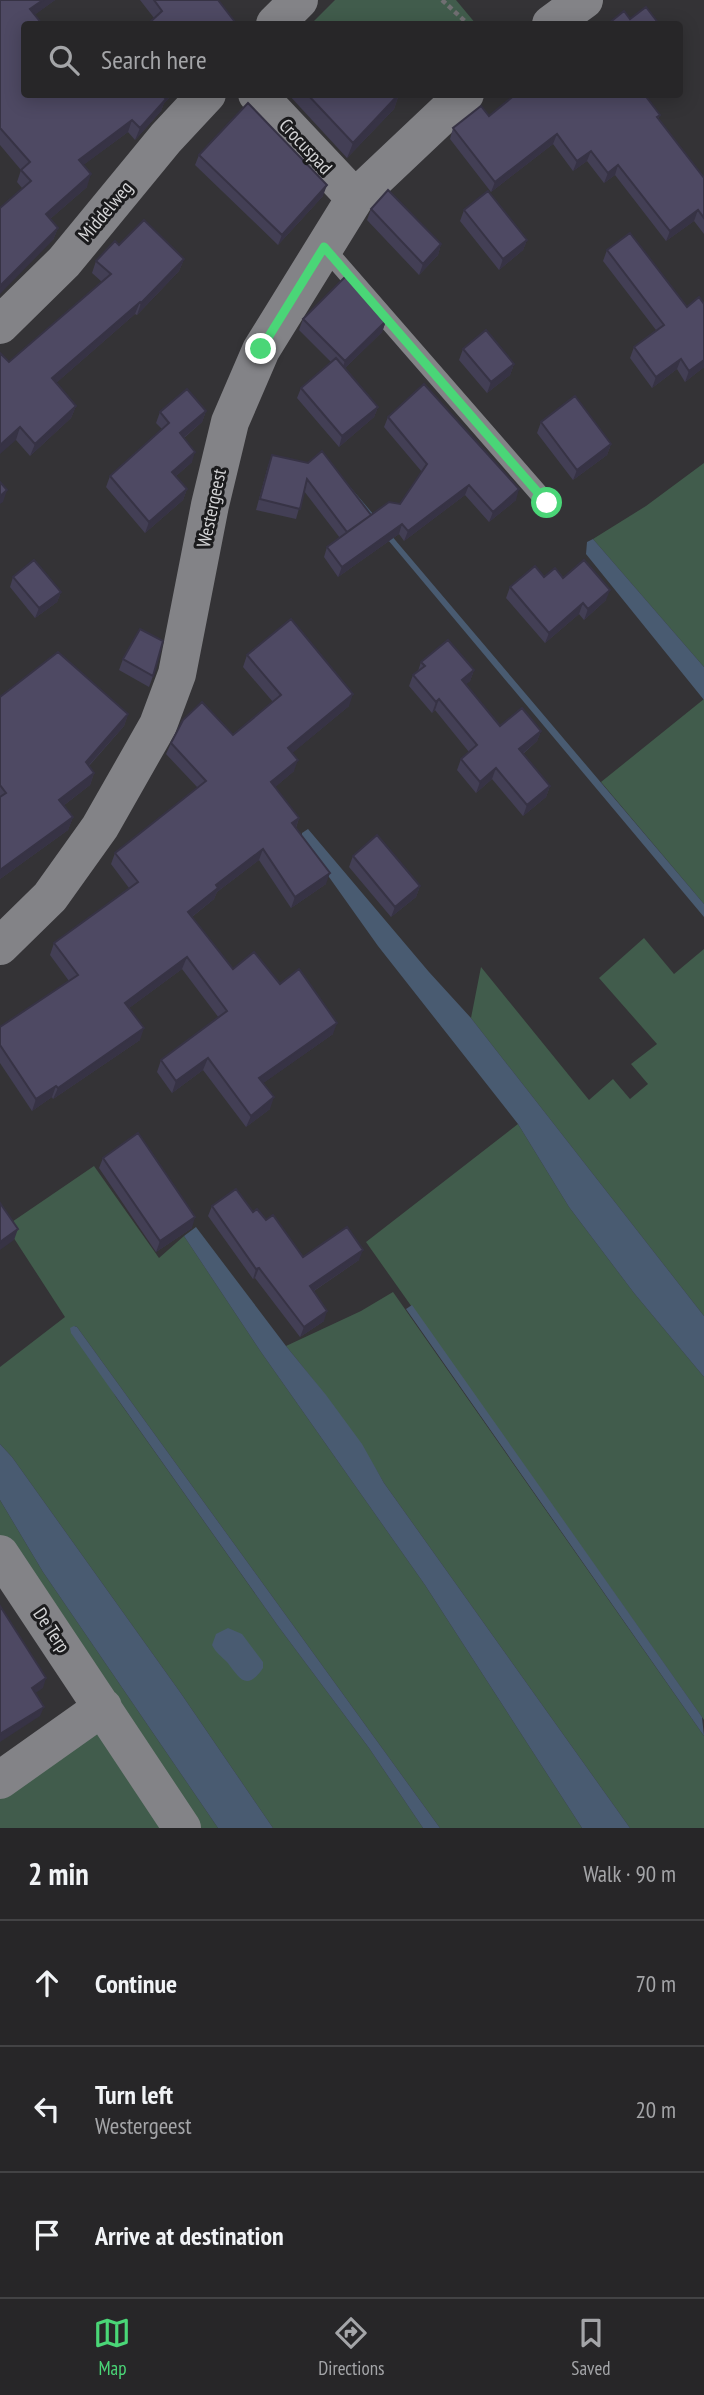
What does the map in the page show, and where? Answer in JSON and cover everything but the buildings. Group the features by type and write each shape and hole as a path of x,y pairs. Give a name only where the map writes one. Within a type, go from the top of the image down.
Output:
{"street":[{"path":"278,21 299,0"},
{"path":"555,21 584,0"},
{"name":"Middelweg","path":"0,325 64,262 166,138 204,98"},
{"name":"Crocuspad","path":"261,98 355,198"},
{"name":"Westergeest","path":"0,946 50,897 100,827 158,724 177,674 210,505 230,422 261,349 355,198 461,98"},
{"name":"De Terp","path":"0,1554 182,1828"},
{"path":"0,1780 103,1707"}],"lane":[{"path":"324,247 547,503"}],"path":[{"path":"442,0 465,21"}],"green space":[{"path":"335,0 456,0 474,21 314,21"},
{"path":"704,463 704,667 593,539 646,506"},
{"path":"704,699 704,904 601,782"},
{"path":"644,938 674,974 704,949 704,1316 471,1018 481,967 589,1100 613,1079 630,1099 648,1084 631,1064 657,1044 599,978"},
{"path":"518,1124 569,1207 634,1293 704,1377 704,1720 366,1242"},
{"path":"94,1166 159,1258 184,1236 261,1352 425,1585 582,1828 440,1828 74,1326 116,1397 278,1626 369,1748 423,1828 273,1828 180,1692 0,1444 0,1367 65,1317 6,1226"},
{"path":"393,1292 704,1736 704,1828 630,1828 384,1483 338,1413 286,1346 361,1311"},
{"path":"0,1500 43,1572 218,1828 192,1828 0,1539"},
{"path":"87,1731 112,1734 174,1828 0,1828 0,1791"}],"water":[{"path":"340,475 704,904 704,917 337,479"},
{"path":"593,539 704,667 704,700 586,554 587,542"},
{"path":"308,829 471,1018 704,1316 704,1377 634,1293 569,1207 518,1124 378,946 302,839 302,833"},
{"path":"196,1227 362,1444 384,1483 630,1828 582,1828 425,1585 261,1352 184,1236"},
{"path":"412,1305 702,1717 704,1736 406,1309"},
{"path":"74,1326 440,1828 423,1828 369,1748 278,1626 71,1333 70,1328"},
{"path":"0,1444 180,1692 273,1828 218,1828 43,1572 0,1500"},
{"path":"228,1628 242,1634 263,1662 263,1668 252,1680 239,1677 212,1645 216,1634"}],"route":[{"path":"261,349 324,247 547,503"}]}
